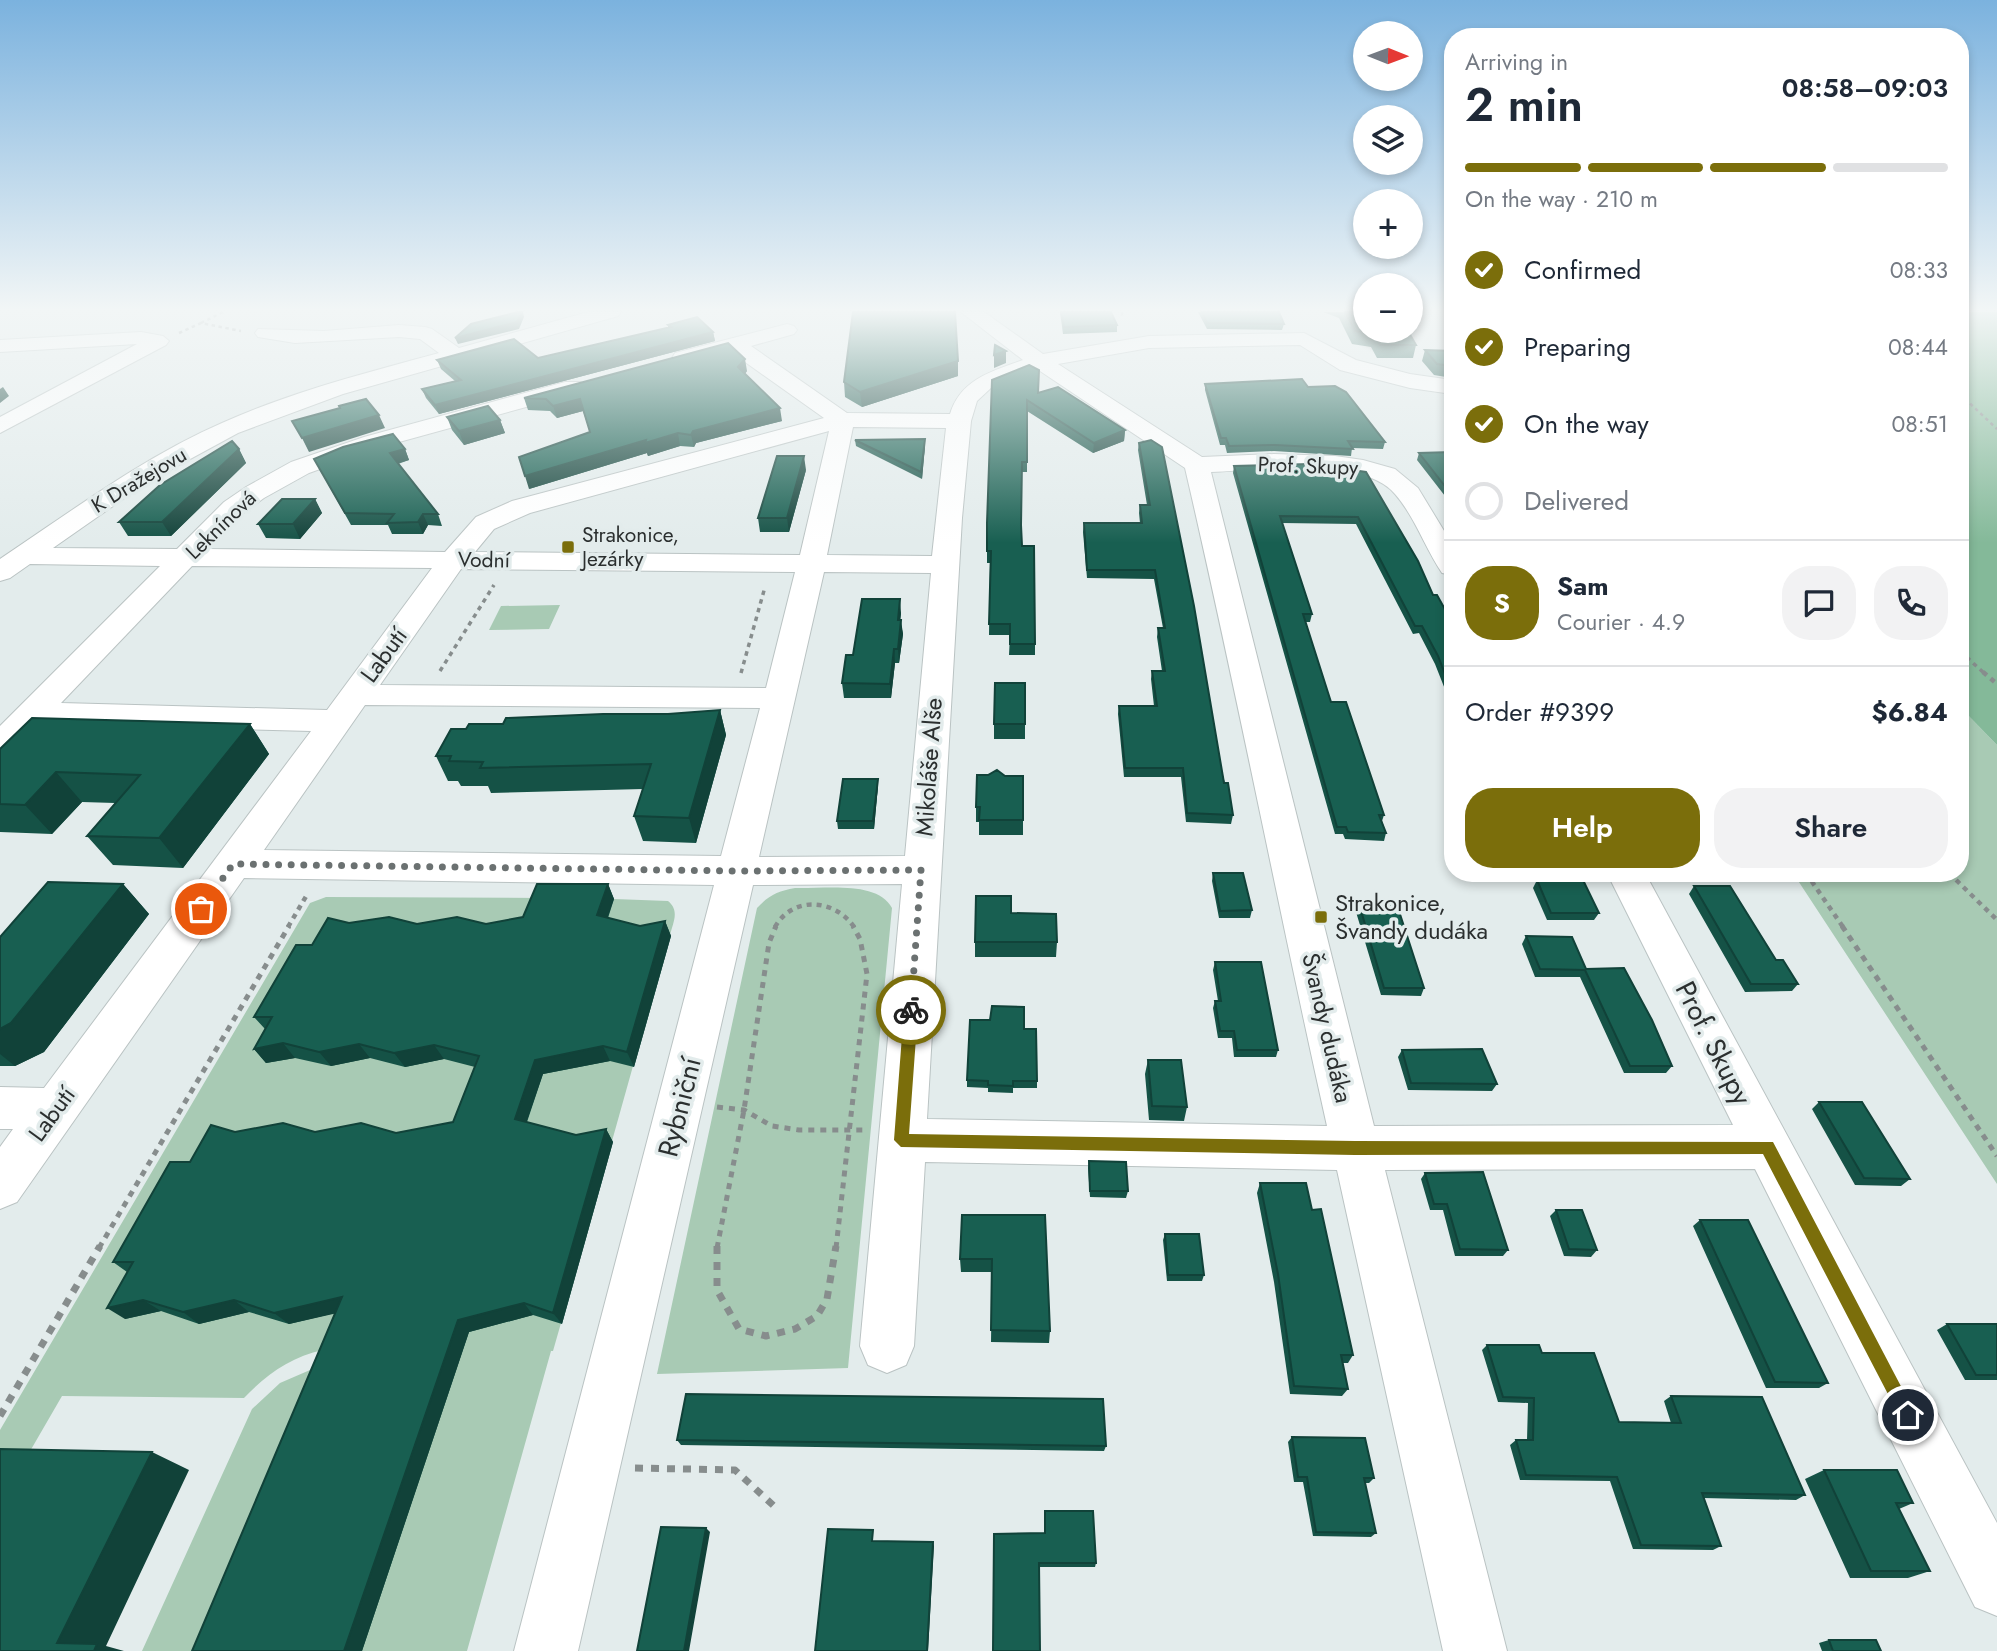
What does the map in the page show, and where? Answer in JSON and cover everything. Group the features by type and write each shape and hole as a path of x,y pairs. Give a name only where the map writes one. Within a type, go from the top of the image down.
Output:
{"street":[{"path":"0,426 69,389"},
{"name":"K Dražejovu","path":"0,572 137,478 230,428 335,389"},
{"name":"Leknínová","path":"0,746 233,508 256,490 311,461 338,451 567,389"},
{"path":"797,389 842,421"},
{"name":"Mikoláše Alše","path":"887,1346 945,565 959,421 966,399 974,389"},
{"path":"1082,389 1197,465"},
{"name":"Labutí","path":"0,1186 453,560 485,523 521,507 842,421 959,421"},
{"name":"Rybniční","path":"546,1651 812,564 841,436 842,421"},
{"name":"Prof. Skupy","path":"1197,465 1344,463 1381,472 1402,486 1444,555"},
{"name":"Švandy dudáka","path":"1197,465 1475,1651"},
{"name":"Vodní","path":"23,556 453,560 511,573 602,570 644,562 812,564"},
{"path":"812,564 945,565"},
{"path":"32,713 346,708 425,696 779,698"},
{"path":"233,864 737,871 921,870"},
{"name":"Prof. Skupy","path":"1631,882 1997,1585"},
{"path":"0,1108 55,1110"},
{"path":"901,1140 1355,1148 1768,1147"}],"path":[{"path":"1969,403 1997,429"},
{"path":"425,696 492,585 511,573"},
{"path":"734,698 765,587 751,587"},
{"path":"1969,659 1997,684"},
{"path":"0,1416 325,866"},
{"path":"1812,882 1997,1156"},
{"path":"1958,882 1997,920"},
{"path":"820,903 838,908 854,925 864,952 867,974 850,1129 833,1274 827,1300 817,1316 795,1329 766,1336 739,1329 717,1290 717,1240 744,1110 769,943 775,922 788,911 820,903"},
{"path":"744,1110 772,1126 799,1130 879,1130 901,1140"},
{"path":"591,1468 735,1470 774,1506"}],"green space":[{"path":"1969,389 1997,389 1997,745 1969,716"},
{"path":"560,605 549,629 489,630 501,606"},
{"path":"1969,716 1997,745 1997,1184 1799,882 1969,882"},
{"path":"834,887 863,890 885,899 892,908 848,1368 657,1374 757,908 774,894 795,888"},
{"path":"326,897 543,898 533,924 295,1056 502,1032 446,1177 161,1310 336,1311 323,1350 300,1357 280,1368 244,1398 62,1396 0,1503 0,1430 310,903"},
{"path":"614,899 668,901 675,913 670,935 605,924"},
{"path":"557,1033 609,1059 633,1066 612,1141 507,1177"},
{"path":"473,1276 533,1313 561,1323 467,1651 344,1651"},
{"path":"317,1367 214,1651 142,1651 252,1409 280,1383"}],"building":[{"path":"422,389 496,389 435,405"},
{"path":"557,389 761,389 780,408 693,431 691,435 678,433 645,443 646,440 525,476 519,457 590,432 580,399 553,406 546,399 524,398"},
{"path":"992,389 1038,389 1038,393 1061,389 1125,430 1094,443 1027,400 1027,462 1022,462 1021,525 1022,546 1034,546 1035,644 1010,644 1010,624 989,624 991,551 987,551"},
{"path":"1206,389 1341,389 1346,392 1385,442 1348,441 1353,449 1275,445 1229,446 1226,438 1221,438"},
{"path":"366,399 379,415 302,438 292,421 340,408 339,406"},
{"path":"488,406 500,420 459,431 447,417"},
{"path":"393,434 405,449 390,453 438,514 423,514 418,522 387,523 394,514 345,513 314,459 343,447"},
{"path":"925,439 921,472 855,440"},
{"path":"1151,440 1162,447 1194,606 1224,783 1228,783 1233,815 1187,813 1183,768 1125,768 1119,706 1157,706 1152,671 1165,671 1158,628 1165,628 1155,570 1087,570 1084,523 1142,523 1140,505 1150,505 1139,443"},
{"path":"232,441 239,449 162,522 119,522 160,485"},
{"path":"1444,452 1444,485 1419,453"},
{"path":"777,456 804,456 787,518 758,518"},
{"path":"1310,464 1366,472 1418,561 1433,595 1437,595 1444,608 1444,671 1422,626 1415,626 1358,517 1280,516 1312,614 1303,614 1331,702 1346,702 1384,815 1379,815 1386,833 1348,832 1346,827 1337,827 1234,466"},
{"path":"282,499 315,499 293,524 258,524"},
{"path":"862,599 900,599 898,649 894,649 890,684 842,683 846,655 853,655"},
{"path":"995,683 1025,683 1025,724 994,724"},
{"path":"720,710 689,818 634,816 651,764 480,768 483,762 449,761 451,756 436,756 451,729 466,729 469,724 503,724 506,718"},
{"path":"32,718 250,724 159,838 87,836 140,775 56,772 25,805 0,804 0,749"},
{"path":"997,770 1005,776 1023,776 1023,820 979,820 980,807 976,807 977,775 988,775"},
{"path":"843,779 878,779 873,821 837,821"},
{"path":"1213,873 1243,873 1252,910 1220,911"},
{"path":"48,882 123,884 11,1023 0,1029 0,937"},
{"path":"1538,882 1584,882 1599,913 1551,913"},
{"path":"537,884 608,884 597,915 640,926 665,921 627,1052 603,1046 535,1060 515,1119 576,1135 606,1129 553,1313 524,1303 458,1320 344,1651 192,1651 342,1297 274,1313 234,1300 183,1312 143,1300 107,1308 133,1262 113,1262 170,1162 190,1162 211,1125 235,1132 283,1123 315,1132 361,1123 396,1133 453,1122 479,1056 434,1045 394,1053 359,1044 319,1052 283,1043 254,1049 272,1017 254,1017 296,945 312,945 328,918 349,923 389,917 417,924 457,917 486,924 523,917"},
{"path":"1694,886 1730,886 1776,960 1783,960 1798,984 1751,984"},
{"path":"976,896 1011,896 1011,913 1056,914 1057,942 975,942"},
{"path":"1359,904 1397,905 1424,988 1384,988"},
{"path":"1526,936 1572,937 1586,969 1624,968 1652,1020 1672,1066 1630,1066 1585,970 1540,969"},
{"path":"1215,962 1261,962 1278,1050 1237,1050 1234,1031 1220,1031 1215,1001 1221,1001"},
{"path":"992,1006 1024,1007 1024,1029 1036,1029 1037,1081 1013,1081 1013,1086 988,1085 988,1081 967,1080 970,1020 990,1020"},
{"path":"1482,1049 1497,1084 1411,1083 1402,1050"},
{"path":"1148,1060 1181,1060 1187,1107 1152,1106"},
{"path":"1819,1102 1862,1102 1910,1179 1864,1178"},
{"path":"1089,1161 1126,1162 1128,1191 1090,1191"},
{"path":"1483,1172 1508,1250 1460,1249 1447,1204 1434,1204 1425,1173"},
{"path":"1260,1183 1306,1183 1312,1210 1321,1209 1353,1355 1341,1355 1348,1389 1294,1386 1278,1274"},
{"path":"1556,1210 1582,1210 1597,1250 1569,1249"},
{"path":"962,1215 1045,1215 1050,1331 991,1330 992,1259 960,1259"},
{"path":"1700,1220 1748,1220 1828,1383 1775,1382"},
{"path":"1165,1234 1199,1234 1204,1275 1168,1275"},
{"path":"1947,1324 1997,1324 1997,1375 1976,1375"},
{"path":"1487,1345 1539,1345 1542,1353 1594,1353 1619,1422 1681,1423 1671,1396 1762,1397 1805,1495 1702,1493 1721,1546 1641,1545 1617,1477 1526,1475 1516,1440 1533,1440 1534,1398 1503,1397"},
{"path":"686,1394 1103,1399 1106,1446 677,1440"},
{"path":"1292,1437 1365,1438 1374,1478 1364,1478 1376,1533 1316,1532 1307,1477 1298,1477"},
{"path":"0,1449 152,1452 57,1643 97,1644 94,1651 0,1651"},
{"path":"1824,1470 1897,1470 1913,1503 1896,1503 1930,1571 1871,1571"},
{"path":"1045,1511 1093,1511 1096,1563 1039,1563 1040,1651 993,1651 994,1534 1045,1533"},
{"path":"661,1527 706,1528 684,1651 637,1651"},
{"path":"828,1529 873,1530 872,1541 933,1542 927,1651 815,1651"},
{"path":"1829,1640 1876,1640 1881,1651 1833,1651"}],"way so far":[{"path":"201,909 233,864 737,871 921,870 911,1010"}],"place":[{"name":"Strakonice, Jezárky","path":"568,547"},
{"name":"Strakonice, Švandy dudáka","path":"1321,917"}],"route":[{"path":"911,1010 901,1140 1355,1148 1768,1147 1908,1415"}]}
